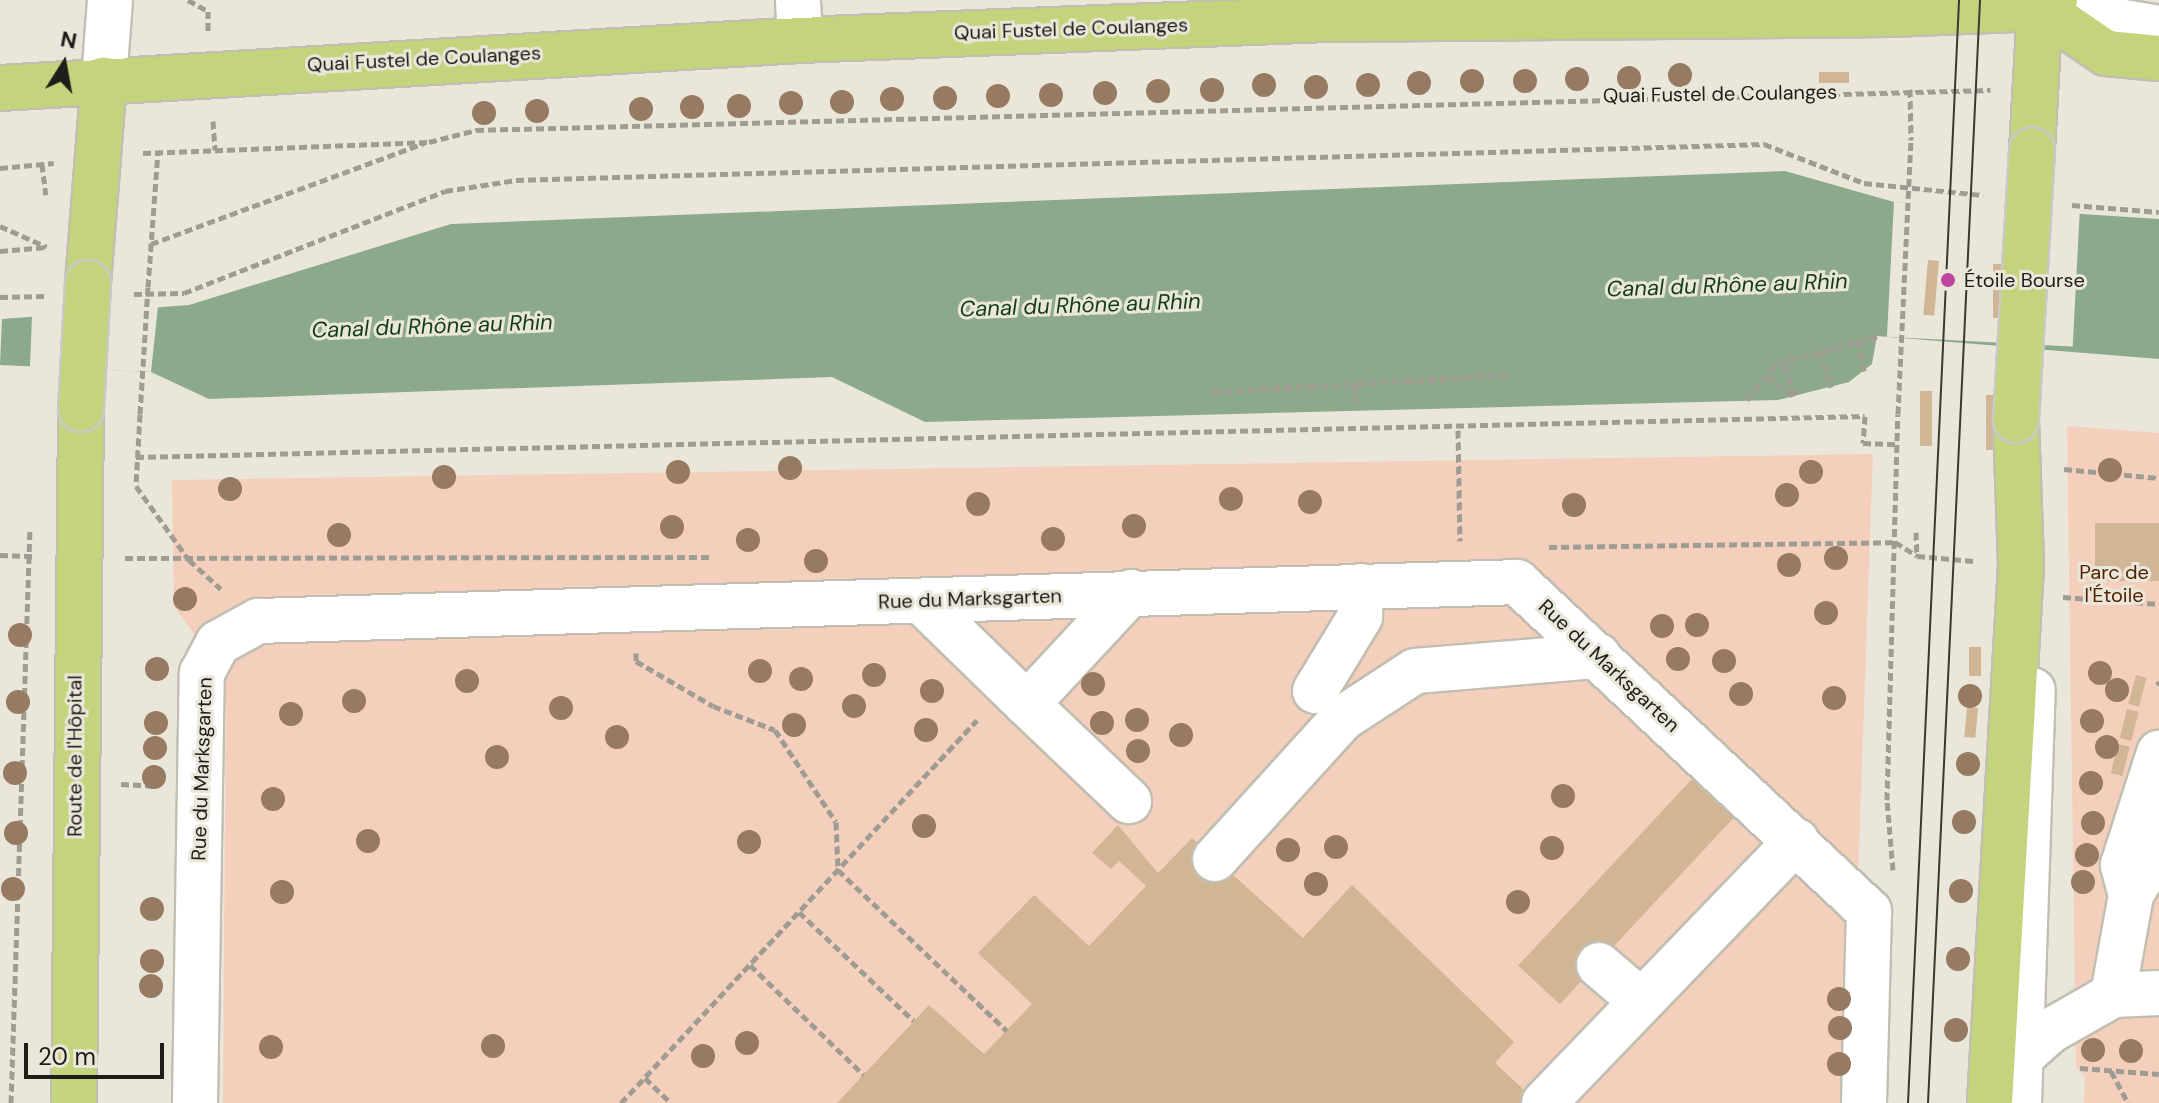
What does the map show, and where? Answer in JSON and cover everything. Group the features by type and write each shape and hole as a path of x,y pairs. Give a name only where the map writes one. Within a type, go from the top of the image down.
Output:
{"main road":[{"name":"Quai Fustel de Coulanges","path":"0,88 799,20 1326,10 2045,3"},
{"path":"2045,3 2106,53 2159,58"},
{"path":"2000,1098 2045,3"},
{"path":"91,291 104,80"},
{"name":"Route de l'Hôpital","path":"74,1103 81,409 91,291"}],"street":[{"path":"104,80 110,0"},
{"path":"2045,3 2159,28"},
{"path":"2000,1098 2021,1054 2026,420"},
{"name":"Rue du Marksgarten","path":"195,1103 202,673 218,643 258,621 1517,582 1869,911 1873,931 1864,1103"},
{"path":"1315,691 1360,617 1361,586"},
{"path":"1018,695 1131,592"},
{"path":"921,601 1129,801"},
{"path":"1215,859 1343,718 1415,671 1598,656"},
{"path":"2131,895 2123,865 2159,753"},
{"path":"1544,1103 1796,841"},
{"path":"2113,995 2131,895 2159,847"},
{"path":"1599,965 1641,1001"},
{"path":"2021,1054 2113,995 2159,993"}],"path":[{"path":"188,0 208,11"},
{"name":"Quai Fustel de Coulanges","path":"429,142 158,151 151,244 429,142 476,130 1910,89 1911,140 1897,444"},
{"path":"214,129 215,150"},
{"path":"0,297 91,291 184,293 445,191 516,180 1764,144 1864,183 1987,196"},
{"path":"2064,204 2159,212"},
{"path":"0,226 48,247 0,251"},
{"path":"145,558 189,560 136,486 151,244"},
{"path":"1747,400 1784,361 1877,336"},
{"path":"1857,340 1864,371"},
{"path":"1820,351 1831,387"},
{"path":"1767,377 1794,396 1784,361"},
{"path":"1212,392 1508,375"},
{"path":"1355,384 1357,409"},
{"path":"136,457 1458,430 1865,416 1863,443 1897,444 1887,800 1893,875"},
{"path":"1458,430 1460,548 1472,548"},
{"path":"2057,468 2159,478"},
{"path":"1544,547 1895,542 1917,556 1916,532"},
{"path":"0,555 29,556 11,1103"},
{"path":"2062,597 2159,604"},
{"path":"636,610 636,661 713,706 775,730 836,822 838,870 1007,1031"},
{"path":"621,1103 838,870 1018,695"},
{"path":"799,912 914,1021"},
{"path":"750,965 864,1075"},
{"path":"2066,1067 2159,1074"},
{"path":"2110,1070 2128,1103"},
{"path":"645,1078 671,1103"}],"green space":[{"name":"Parc de l'Étoile","path":"2067,426 2159,433 2159,1103 2084,1103 2085,1077 2076,1067"},
{"path":"1873,454 1850,1103 223,1103 226,677 174,607 172,480"}],"water":[{"name":"Canal du Rhône au Rhin","path":"1785,171 1894,202 2159,219 2159,359 1877,336 1872,364 1849,382 1778,400 925,422 832,377 209,399 151,372 0,365 2,319 189,305 451,224"}],"pier":[{"path":"1894,202 2080,212 2073,347 1887,337"},
{"path":"158,306 151,372 30,367 32,316"}],"building":[{"path":"1819,72 1849,72 1849,83 1819,83"},
{"path":"1928,260 1939,261 1934,316 1923,315"},
{"path":"1993,264 2004,264 2004,318 1993,318"},
{"path":"1920,391 1932,391 1932,446 1920,446"},
{"path":"1986,395 1998,395 1998,450 1986,450"},
{"path":"2095,523 2159,523 2159,581 2095,581"},
{"path":"1969,647 1981,647 1981,676 1969,676"},
{"path":"2136,675 2147,678 2139,707 2128,704"},
{"path":"1967,707 1978,708 1975,738 1964,737"},
{"path":"2127,709 2139,712 2131,741 2120,738"},
{"path":"2118,744 2130,747 2122,776 2111,773"},
{"path":"1692,779 1734,818 1560,1004 1518,965"},
{"path":"1118,825 1158,873 1192,838 1303,938 1352,885 1514,1042 1495,1063 1538,1103 837,1103 929,1005 984,1054 1032,1004 978,953 1034,895 1089,946 1146,886 1119,861 1111,869 1092,853"}],"tram line":[{"path":"1908,1103 1959,0"},
{"path":"1928,1103 1980,0"}],"place":[{"name":"Étoile Bourse","path":"1948,280"}]}
